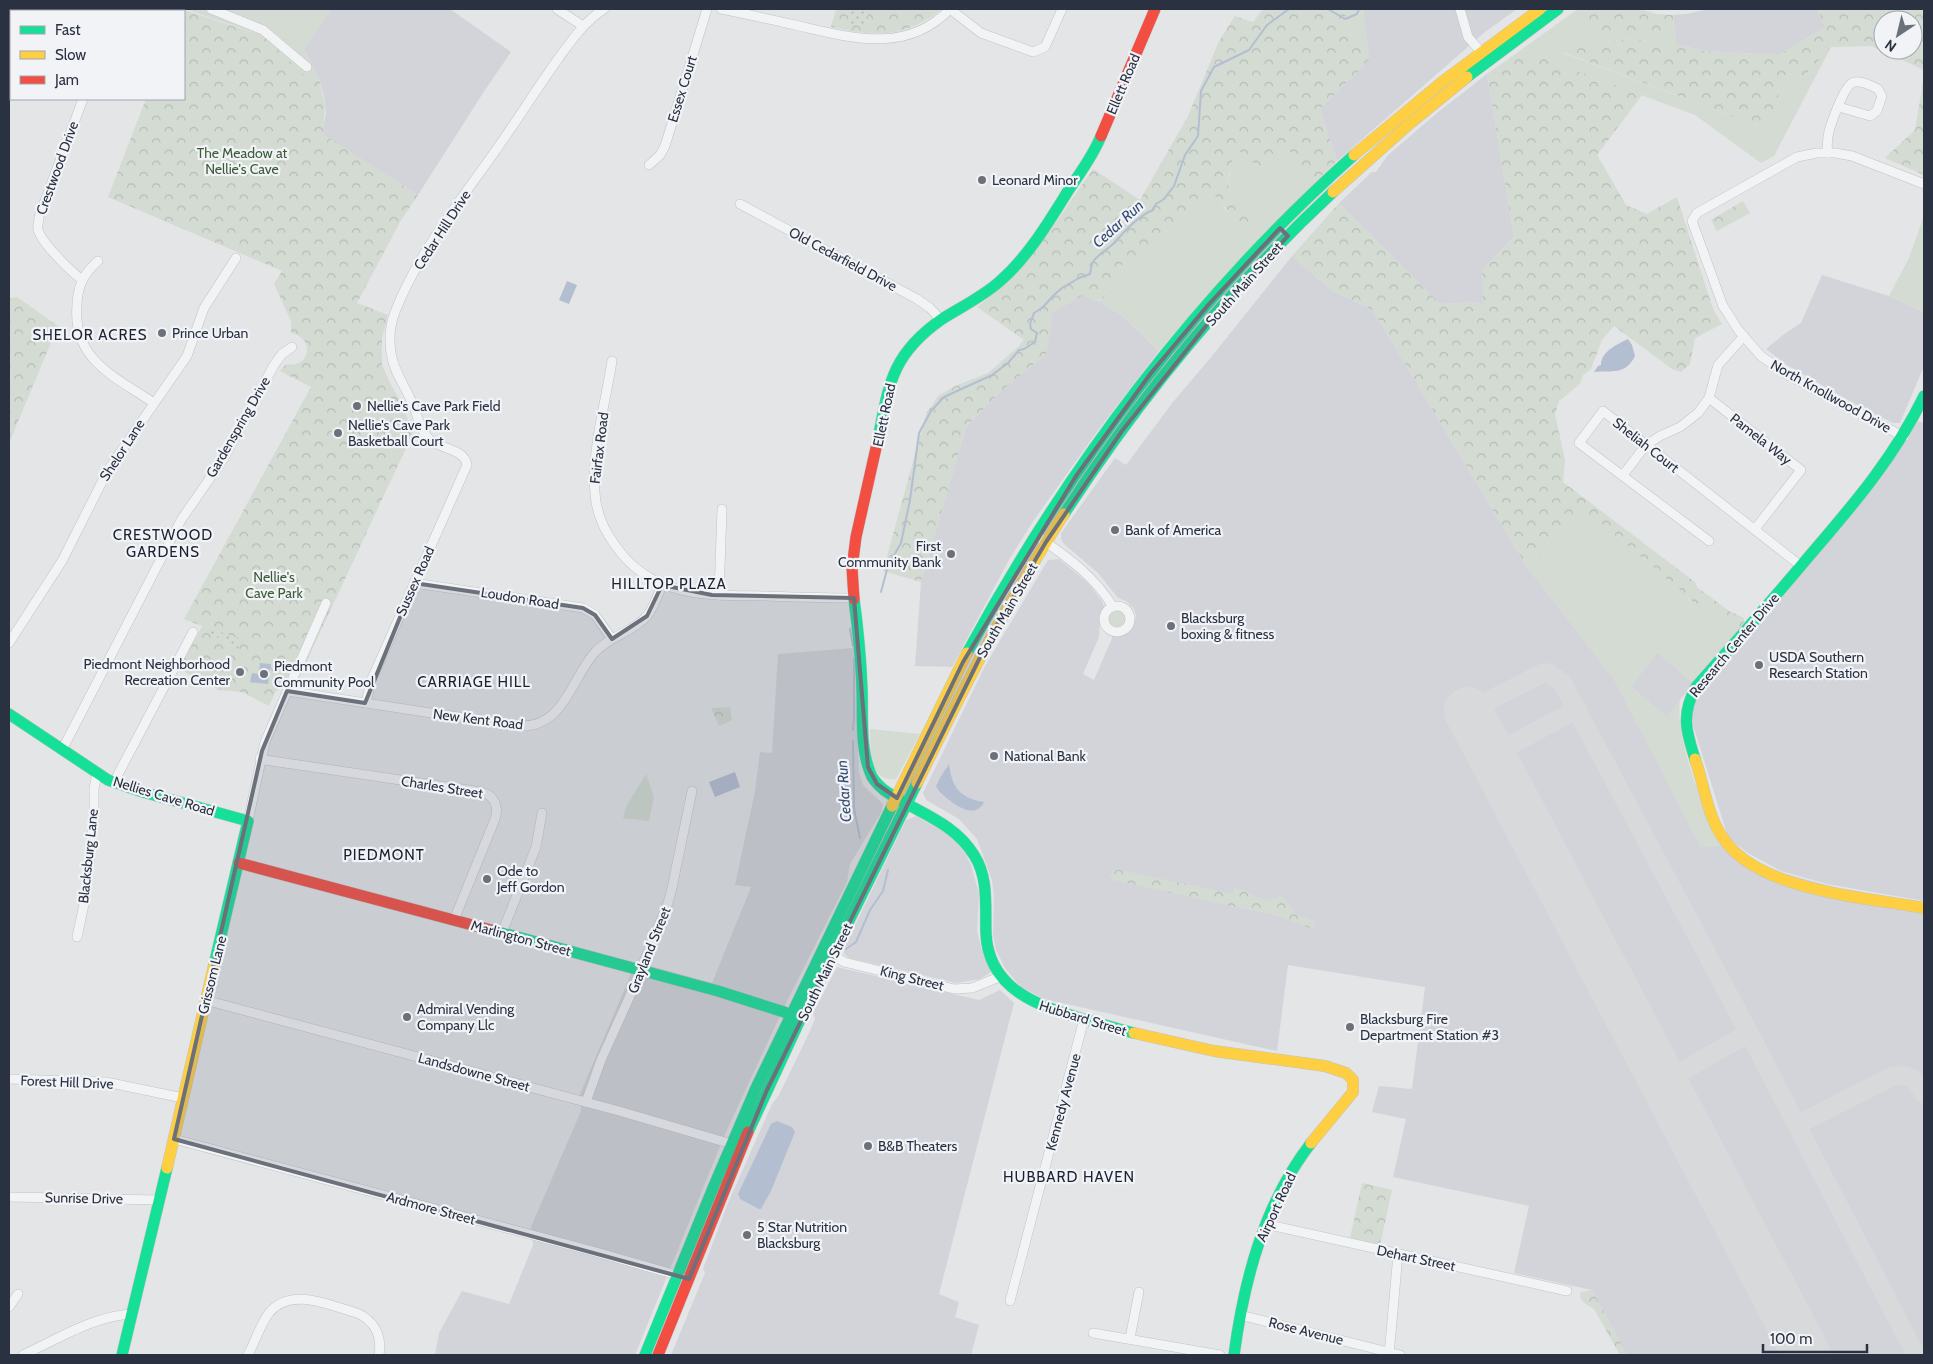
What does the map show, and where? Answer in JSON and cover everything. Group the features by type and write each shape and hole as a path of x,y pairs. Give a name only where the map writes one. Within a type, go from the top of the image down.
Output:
{"street":[{"path":"211,9 263,30 307,67"},
{"path":"557,9 583,26"},
{"name":"Cedar Hill Drive","path":"466,461 461,454 435,444 428,438 422,428 393,363 390,342 393,318 417,268 434,240 543,80 583,26 604,9"},
{"name":"Essex Court","path":"649,165 660,155 665,146 707,9"},
{"path":"721,9 851,38 875,40 897,38 915,32 935,22 950,9 981,33 1033,52 1045,47 1062,9"},
{"name":"Ellett Road","path":"902,801 877,784 868,767 863,726 860,654 852,568 856,537 889,384 896,366 907,349 941,320 975,300 999,282 1017,264 1046,226 1095,150 1155,9"},
{"path":"1460,9 1468,37 1481,52"},
{"name":"South Main Street","path":"645,1355 683,1277 737,1145 757,1085 796,1017 902,801 1041,539 1086,461 1151,373 1209,304 1284,232 1364,147 1428,92 1540,9"},
{"name":"South Main Street","path":"1284,232 1408,125 1558,9"},
{"path":"1839,107 1870,116 1877,111 1882,96 1878,89 1858,81 1848,86 1829,130 1827,138 1828,153 1860,158 1924,184"},
{"name":"Crestwood Drive","path":"82,280 46,244 38,230 39,217 83,100"},
{"name":"North Knollwood Drive","path":"1828,153 1797,158 1697,213 1692,222 1723,306 1761,356 1783,372 1904,436"},
{"name":"Old Cedarfield Drive","path":"740,204 917,299 930,308 941,320"},
{"name":"Shelor Lane","path":"9,643 62,561 108,470 187,356 204,308 236,258"},
{"path":"98,261 87,270 82,280 77,300 76,316 79,335 86,350 102,368 154,403"},
{"path":"1623,475 1646,445 1653,439 1690,421 1698,413 1708,398 1718,365 1744,336"},
{"name":"Gardenspring Drive","path":"62,750 181,520 224,458 274,365 282,354 292,347"},
{"name":"Fairfax Road","path":"612,361 596,457 594,485 596,503 605,528 618,550 635,568 662,585 686,592 719,595 854,598"},
{"name":"Research Center Drive","path":"1924,396 1904,436 1888,462 1696,687 1687,704 1685,715 1687,730 1717,827 1734,852 1773,876 1830,892 1924,908"},
{"name":"Pamela Way","path":"1708,398 1801,470 1755,529"},
{"name":"Sheliah Court","path":"1709,541 1579,442 1603,411 1801,566"},
{"name":"Sussex Road","path":"366,703 371,681 466,469 466,461"},
{"path":"719,595 722,509"},
{"path":"1041,539 1088,575 1100,587 1113,607"},
{"name":"Loudon Road","path":"414,583 583,608 596,615 612,639"},
{"name":"New Kent Road","path":"287,691 517,726 536,725 556,713 590,658 600,648 647,616 662,585"},
{"name":"Grissom Lane","path":"122,1355 225,922 260,758 267,737 326,603"},
{"path":"114,782 193,632"},
{"name":"Nellies Cave Road","path":"9,714 97,774 114,782 248,821"},
{"name":"Charles Street","path":"260,758 482,792 493,798 497,808 496,819 454,920"},
{"name":"Blacksburg Lane","path":"77,937 86,895 94,816 94,788 97,774"},
{"name":"Grayland Street","path":"586,1102 601,1060 629,998 670,897 692,791"},
{"name":"Hubbard Street","path":"902,801 934,816 953,830 974,855 982,871 986,890 986,941 991,958 1010,986 1030,1001 1046,1008 1131,1033 1198,1048 1340,1069 1352,1078"},
{"path":"502,933 536,847 542,813"},
{"name":"Marlington Street","path":"238,863 718,991 796,1017"},
{"name":"King Street","path":"828,952 844,962 954,989 972,988 1002,976"},
{"name":"Landsdowne Street","path":"205,1000 586,1102 737,1145"},
{"name":"Kennedy Avenue","path":"1010,1301 1084,1019"},
{"name":"Airport Road","path":"1234,1355 1240,1315 1254,1257 1265,1224 1296,1165 1322,1129 1353,1092 1354,1084 1352,1078"},
{"name":"Forest Hill Drive","path":"9,1079 106,1082 183,1098"},
{"name":"Ardmore Street","path":"174,1139 683,1277"},
{"name":"Sunrise Drive","path":"9,1197 159,1200"},
{"name":"Dehart Street","path":"1265,1224 1567,1291"},
{"path":"1389,1354 1398,1254"},
{"name":"South Main Street","path":"658,1355 683,1277"},
{"path":"1130,1338 1139,1292"},
{"path":"9,1307 18,1294"},
{"path":"248,1355 271,1312 284,1302 300,1299 357,1313 368,1319 375,1327 380,1338 379,1355"},
{"path":"23,1355 94,1322 115,1316 132,1314"},
{"name":"Rose Avenue","path":"1240,1315 1389,1354 1400,1355"},
{"path":"1093,1334 1130,1338 1220,1355"}],"highlighted area":[{"path":"1280,228 1288,236 1206,326 1122,431 1046,542 992,633 767,1090 689,1279 174,1139 262,751 287,691 365,703 414,583 583,608 595,615 612,639 647,616 662,585 712,595 854,598 868,767 877,784 897,798 963,662 1076,476 1151,373 1209,304"}],"shaded area":[{"path":"331,9 450,9 511,52 418,195 322,134 326,112 324,96 319,79 304,48"},
{"path":"1363,9 1517,9 1485,32 1337,161 1320,109 1369,60"},
{"path":"1709,9 1820,9 1818,10 1825,27 1779,55 1703,51 1676,44 1673,15"},
{"path":"1487,74 1514,237 1482,270 1484,305 1477,302 1440,304 1339,203 1372,172 1376,172 1387,156 1437,113"},
{"path":"1292,256 1331,290 1373,310 1527,567 1614,679 1701,847 1722,845 1739,861 1924,912 1924,1355 1627,1355 1592,1290 1514,1273 1529,1206 1393,1177 1406,1119 1372,1112 1379,1086 1412,1089 1425,987 1288,965 1277,1051 1044,999 1021,987 1005,968 996,950 993,934 994,896 992,880 977,839 959,819 926,800 923,793 985,666 1048,560 1059,559 1087,582 1102,601 1104,607 1100,616 1099,637 1083,674 1094,680 1113,636 1127,633 1133,628 1136,615 1134,609 1126,601 1118,598 1098,573 1063,543 1061,533 1115,458 1126,465 1173,402"},
{"path":"1822,275 1889,296 1924,312 1924,366 1900,423 1893,423 1848,400 1787,365 1766,349 1801,323"},
{"path":"1082,296 1099,301 1124,317 1159,351 1099,429 1034,520 1010,558 952,667 915,666 921,582 966,427 1000,392 1046,354 1052,312"},
{"path":"1917,421 1924,423 1924,901 1827,884 1781,871 1748,853 1731,840 1727,834 1693,725 1691,710 1698,695 1814,556"},
{"path":"854,648 859,772 863,785 883,804 882,811 850,864 847,882 786,1003 725,1134 635,1355 435,1355 439,1333 462,1291 509,1304 533,1245 531,1227 581,1111 580,1094 636,962 712,983 751,887 735,885 755,791 760,752 772,753 778,654"},
{"path":"1657,652 1693,683 1667,717 1631,687"},
{"path":"916,816 951,836 965,853 971,865 979,894 977,931 983,954 991,972 980,979 956,983 849,958 844,954 845,946 906,820"},
{"path":"837,967 979,1000 1000,990 1014,1003 939,1294 959,1302 955,1317 979,1325 971,1355 671,1355 705,1273 703,1269 728,1203 772,1104 779,1095 809,1033 815,1019 813,1013"}],"green space":[{"path":"185,9 331,9 304,48 319,79 308,80 264,36"},
{"path":"836,9 942,9 928,19 902,30 876,33 831,27"},
{"path":"850,9 868,9 868,24 851,25"},
{"path":"1263,9 1343,9 1355,41 1369,60 1320,109 1337,161 1323,175 1309,177 1287,148 1280,145 1270,157 1271,164 1268,168 1261,169 1238,150 1232,149 1230,154 1233,157 1227,184 1258,221 1254,225 1247,224 1230,214 1213,194 1203,194 1175,226 1154,246 1131,262 1119,266 1118,283 1114,286 1110,285 1103,298 1094,300 1082,296 1053,312 1046,354 1000,392 966,427 921,582 883,571 926,414 938,396 955,386 988,373 1024,340 977,307 1012,277 1027,260 1093,169 1140,200 1188,116 1219,41 1235,16 1253,22"},
{"path":"1343,9 1363,9 1369,60 1355,41"},
{"path":"1578,9 1581,9 1598,28 1627,33 1645,33 1674,27 1676,44 1654,44 1636,39 1611,41 1563,53 1758,126 1775,112 1782,78 1789,74 1804,76 1831,47 1774,156 1761,163 1695,115 1521,50"},
{"path":"1581,9 1640,9 1657,14 1673,15 1674,27 1646,34 1623,35 1604,31 1597,27"},
{"path":"1820,9 1923,9 1924,70 1902,60 1923,60 1923,10 1873,10 1873,47 1831,47 1804,76 1789,74 1782,78 1775,112 1766,125 1758,126 1562,52 1611,41 1636,39 1654,44 1676,44 1703,51 1779,55 1825,27 1818,10"},
{"path":"185,10 264,36 308,79 319,79 325,105 323,134 418,195 400,222 357,303 388,315 382,338 382,365 401,402 413,433 296,684 276,691 269,706 242,692 219,690 179,669 202,626 184,619 311,387 280,371 286,364 294,364 305,358 307,346 299,336 291,333 291,321 274,284 282,271 108,197 146,100 185,100"},
{"path":"1521,50 1642,95 1597,155 1626,205 1647,214 1677,197 1709,297 1714,311 1722,324 1695,338 1690,364 1681,372 1672,369 1614,326 1602,340 1591,369 1583,375 1580,384 1559,401 1555,414 1565,460 1563,482 1695,582 1697,587 1729,611 1744,618 1742,626 1738,627 1702,599 1698,604 1691,600 1597,520 1587,516 1575,524 1558,530 1547,542 1547,551 1527,567 1373,310 1331,290 1292,256 1339,203 1440,304 1477,302 1483,304 1482,270 1514,237 1487,74"},
{"path":"1924,77 1924,175 1885,158 1915,130"},
{"path":"1279,145 1287,148 1309,176 1323,175 1227,273 1159,351 1124,317 1099,301 1103,299 1119,266 1142,255 1153,246 1203,194 1213,194 1219,199 1226,211 1254,225 1258,221 1255,216 1227,184 1230,174 1229,151 1232,149 1238,150 1261,168 1271,164 1270,157"},
{"path":"1743,201 1750,213 1717,231 1711,220"},
{"path":"1924,216 1924,312 1889,296 1909,258"},
{"path":"17,297 58,326 9,443 9,298"},
{"path":"1587,516 1597,520 1673,584 1683,590 1690,601 1702,599 1738,627 1742,626 1693,683 1657,652 1631,687 1667,717 1680,700 1679,714 1684,747 1711,829 1722,845 1701,848 1614,679 1527,567 1547,551 1547,542 1558,530 1575,524"},
{"path":"1117,610 1123,613 1126,619 1123,625 1117,628 1111,625 1108,619 1111,613"},
{"path":"210,628 243,640 238,649 208,632"},
{"path":"730,707 732,720 719,726 711,708"},
{"path":"870,729 920,734 896,779 887,779 876,770 871,754"},
{"path":"646,774 654,797 649,821 623,818 627,805"},
{"path":"1115,869 1233,894 1234,889 1241,889 1267,900 1281,895 1296,914 1314,921 1315,930 1281,917 1112,880 1110,875"},
{"path":"1362,1183 1392,1190 1380,1245 1350,1238"},
{"path":"1592,1290 1627,1355 1620,1355 1594,1309 1583,1302 1580,1297 1581,1292"}],"water":[{"path":"567,281 577,285 569,304 559,300"},
{"path":"1628,339 1635,356 1627,367 1617,371 1594,372 1601,365 1607,352"},
{"name":"Piedmont Community Pool","path":"260,663 271,664 268,684 250,682 252,673 259,674"},
{"path":"949,764 955,786 963,795 984,802 980,808 968,810 961,808 938,790 936,786"},
{"path":"735,772 740,787 715,797 709,782"},
{"path":"777,1121 792,1127 795,1132 771,1191 761,1209 759,1209 740,1199 738,1194 771,1124"}],"waterway":[{"name":"Cedar Run","path":"881,592 888,566 901,543 910,500 919,433 931,411 944,397 992,375 1008,363 1019,350 1035,342 1037,333 1031,329 1030,324 1034,313 1043,307 1062,288 1090,274 1092,263 1097,257 1137,220 1153,210 1156,204 1164,199 1174,186 1185,155 1198,136 1201,91 1214,67 1249,50 1267,25 1289,9"},
{"name":"Cedar Run","path":"1328,9 1345,19 1357,14 1359,9"},
{"name":"Cedar Run","path":"850,629 853,646"},
{"name":"Cedar Run","path":"853,730 854,659"},
{"name":"Cedar Run","path":"853,741 854,809 860,838"},
{"name":"Cedar Run","path":"846,949 856,942 870,910 883,891 888,870"}],"taxiway":[{"path":"1468,711 1543,673 1549,673 1563,684 1749,1033 1916,1355"},
{"path":"1491,756 1577,709"},
{"path":"1663,1082 1749,1033"},
{"path":"1797,1125 1893,1076 1909,1077 1915,1081 1924,1094"}],"runway":[{"path":"1468,711 1807,1355"}],"traffic: fast":[{"path":"1467,77 1558,9"},
{"path":"878,439 895,371 912,345 942,319 992,287 1019,262 1045,227 1090,157 1101,136"},
{"path":"967,653 1006,584 1048,517 1092,451 1139,387 1189,325 1241,266 1296,209 1354,155"},
{"path":"1064,514 1124,428 1189,345 1259,266 1333,192"},
{"path":"1695,759 1686,723 1688,706 1696,687 1843,517 1873,479 1913,418 1924,396"},
{"path":"854,599 861,666 863,742 871,775 884,790 944,825 965,843 974,855 979,864 984,883 986,933 989,952 996,968 1006,981 1018,992 1049,1008 1134,1033"},
{"path":"9,714 108,780 143,792 248,821 214,965"},
{"path":"748,1132 799,1022 917,783"},
{"path":"645,1355 756,1088 892,806"},
{"path":"491,930 718,991 784,1012 799,1019"},
{"path":"1234,1355 1250,1271 1259,1244 1281,1191 1311,1143"},
{"path":"122,1355 167,1168"}],"traffic: slow":[{"path":"1354,155 1442,82 1540,9"},
{"path":"1333,192 1408,125 1467,77"},
{"path":"917,783 986,646 1043,546 1064,514"},
{"path":"892,806 967,653"},
{"path":"1695,759 1713,819 1723,838 1739,856 1761,870 1786,881 1844,895 1924,908"},
{"path":"167,1168 214,965"},
{"path":"1134,1033 1214,1051 1325,1066 1346,1073 1353,1080 1353,1092 1311,1143"}],"traffic: jam":[{"path":"1101,136 1155,9"},
{"path":"854,599 852,568 856,537 878,439"},
{"path":"239,863 491,930"},
{"path":"658,1355 748,1132"}],"place":[{"name":"Leonard Minor","path":"982,180"},
{"name":"Prince Urban","path":"162,333"},
{"name":"Nellie's Cave Park Field","path":"357,406"},
{"name":"Nellie's Cave Park Basketball Court","path":"338,433"},
{"name":"Bank of America","path":"1115,530"},
{"name":"First Community Bank","path":"951,554"},
{"name":"Blacksburg boxing & fitness","path":"1171,626"},
{"name":"USDA Southern Research Station","path":"1759,665"},
{"name":"Piedmont Neighborhood Recreation Center","path":"240,672"},
{"name":"Piedmont Community Pool","path":"264,674"},
{"name":"National Bank","path":"994,756"},
{"name":"Ode to Jeff Gordon","path":"487,879"},
{"name":"Admiral Vending Company Llc","path":"407,1017"},
{"name":"Blacksburg Fire Department Station #3","path":"1350,1027"},
{"name":"B&B Theaters","path":"868,1146"},
{"name":"5 Star Nutrition Blacksburg","path":"747,1235"}],"district":[{"name":"SHELOR ACRES","path":"90,335"},
{"name":"CRESTWOOD GARDENS","path":"163,544"},
{"name":"HILLTOP PLAZA","path":"669,584"},
{"name":"CARRIAGE HILL","path":"474,682"},
{"name":"PIEDMONT","path":"384,855"},
{"name":"HUBBARD HAVEN","path":"1069,1177"}],"park label":[{"name":"The Meadow at Nellie's Cave","path":"242,162"},
{"name":"Nellie's Cave Park","path":"274,586"}]}
